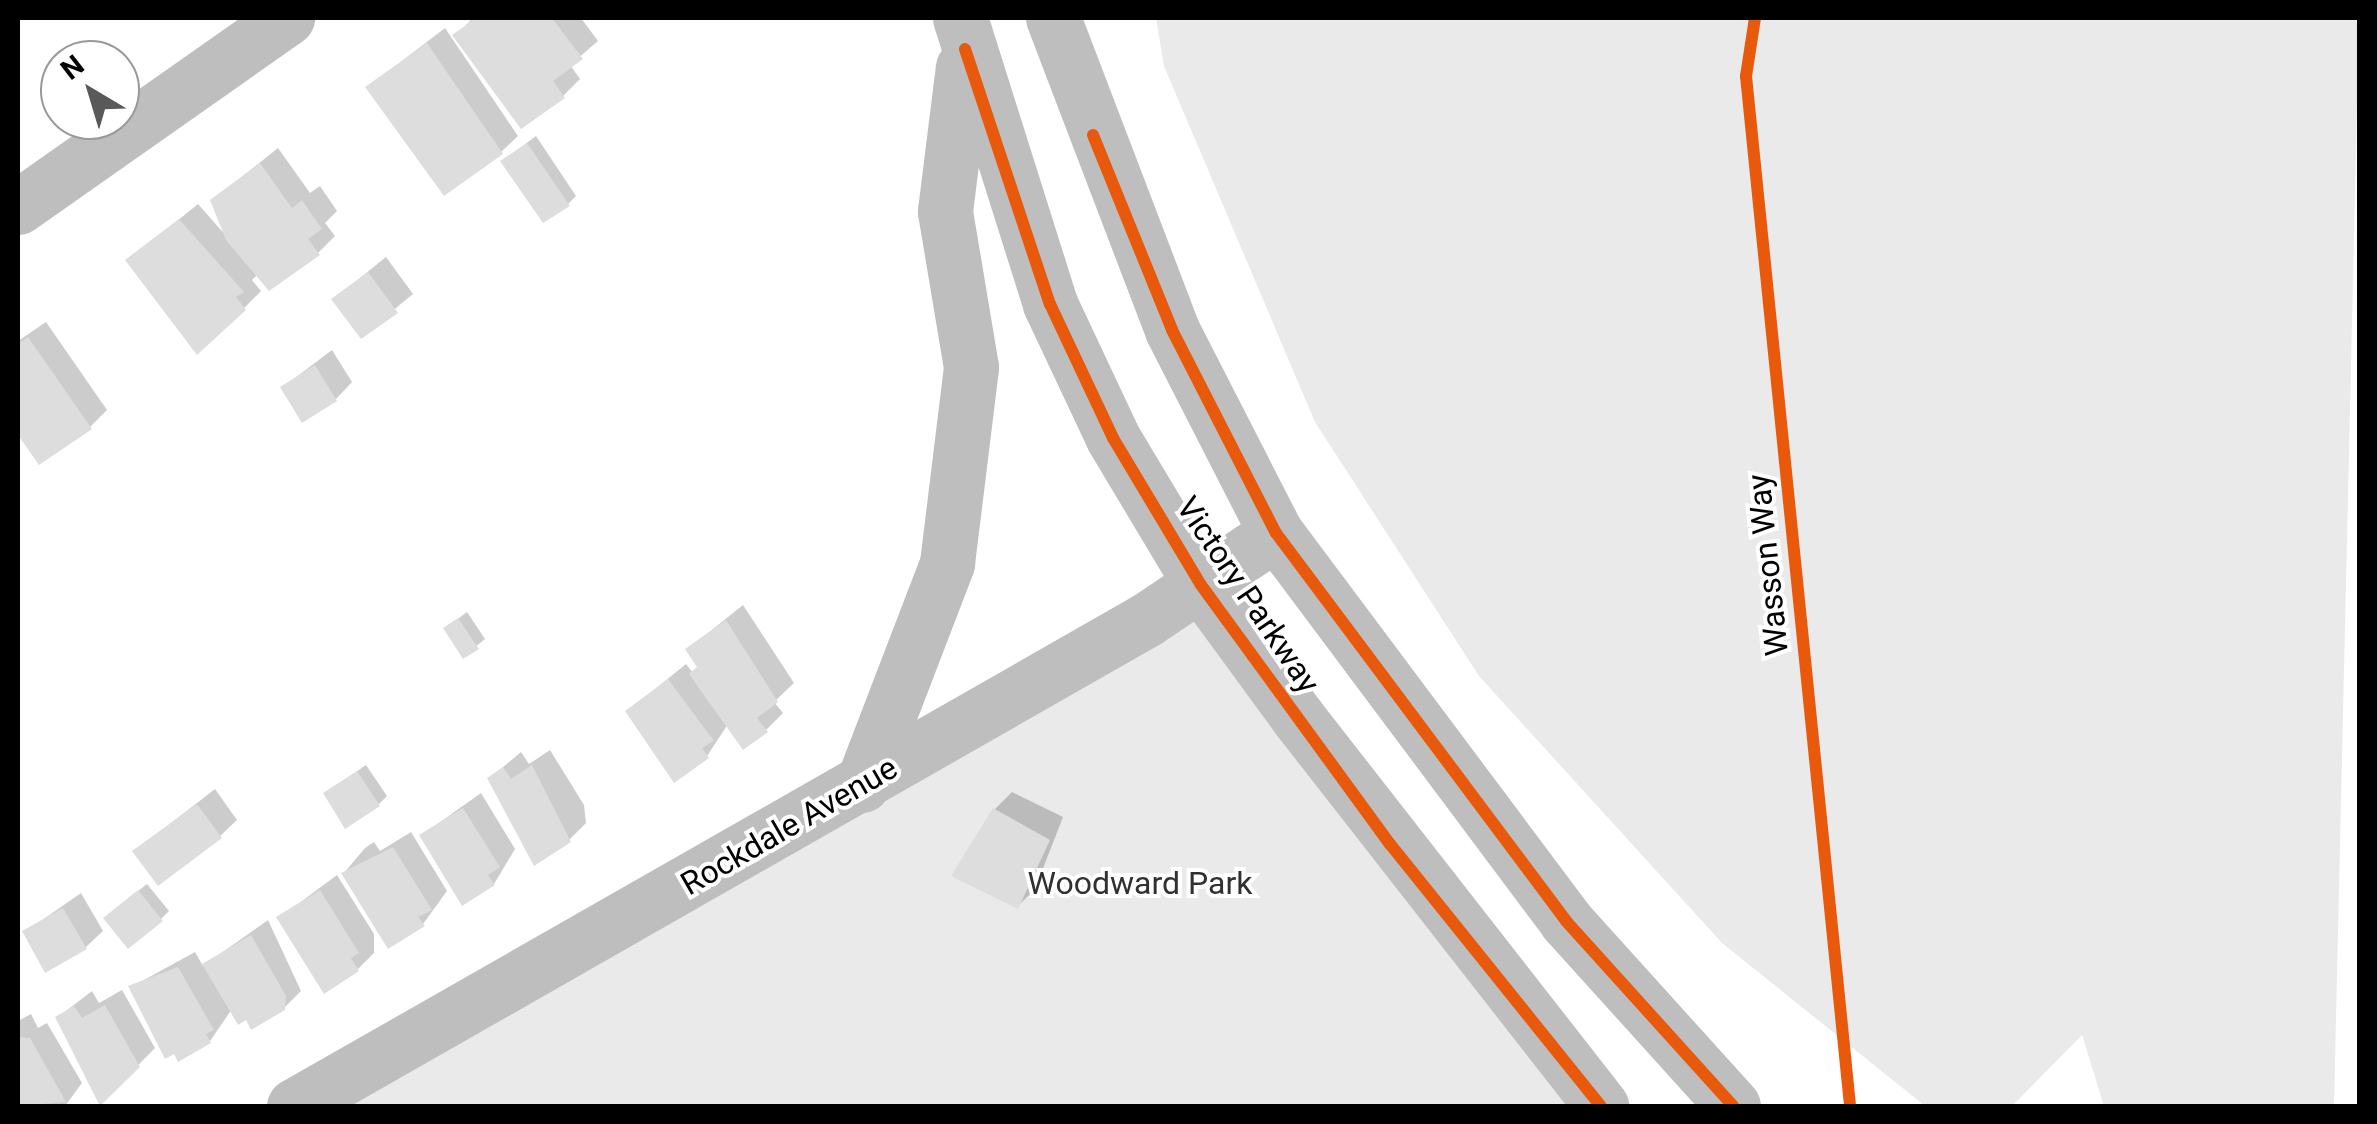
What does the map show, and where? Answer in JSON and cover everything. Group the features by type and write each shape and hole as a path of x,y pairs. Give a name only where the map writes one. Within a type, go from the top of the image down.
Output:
{"street":[{"path":"18,207 287,18"},
{"name":"Victory Parkway","path":"1053,18 1172,330 1276,533 1566,921 1733,1106"},
{"path":"862,785 947,563 971,367 945,211 962,33"},
{"name":"Victory Parkway","path":"962,33 1050,304 1113,438 1201,585 1402,859 1601,1106"},
{"name":"Rockdale Avenue","path":"294,1106 862,785 1201,585 1276,533"}],"green space":[{"path":"1156,18 2359,18 2334,1106 2104,1106 2082,1035 2012,1106 1925,1106 1722,943 1479,676 1315,422 1164,66"},
{"name":"Woodward Park","path":"1201,585 1601,1106 294,1106"}],"building":[{"path":"476,18 552,18 583,59 553,81 565,98 521,129 452,35"},
{"path":"427,43 503,154 444,196 365,87"},
{"path":"527,143 570,206 543,223 500,161"},
{"path":"260,163 292,208 302,200 322,229 308,239 320,255 269,291 226,240 210,200"},
{"path":"179,219 244,292 236,297 246,310 197,355 125,260"},
{"path":"368,272 398,313 361,339 331,299"},
{"path":"28,337 92,429 39,465 18,435 18,344"},
{"path":"315,365 337,401 302,423 280,387"},
{"path":"458,618 479,649 463,659 443,628"},
{"path":"726,620 778,702 757,718 768,732 743,750 689,674 697,667 685,649"},
{"path":"668,679 714,741 702,748 709,758 674,783 625,711"},
{"path":"532,765 571,842 534,866 487,778 503,767 511,779"},
{"path":"357,771 380,806 345,829 323,793"},
{"path":"197,804 222,838 158,886 132,851"},
{"path":"463,808 500,867 488,875 495,885 462,906 419,835"},
{"path":"993,808 1050,840 1018,909 951,876"},
{"path":"393,847 432,910 418,917 425,926 388,949 341,873"},
{"path":"138,890 163,921 128,949 103,918"},
{"path":"320,890 359,953 351,958 359,971 324,994 276,917"},
{"path":"63,908 87,949 45,973 22,931"},
{"path":"251,935 286,996 285,1010 251,1030 246,1020 238,1025 202,964"},
{"path":"178,967 214,1030 206,1034 211,1043 178,1062 174,1054 165,1059 128,986"},
{"path":"105,1005 140,1067 100,1106 55,1017 74,1006 82,1018"},
{"path":"18,1037 30,1038 66,1102 18,1106"}],"cycle path":[{"name":"Wasson Way","path":"1755,18 1746,76 1850,1106"},
{"path":"965,49 1050,304 1113,438 1201,585 1390,844 1601,1106"},
{"path":"1093,135 1172,330 1276,533 1566,921 1733,1106"}]}
